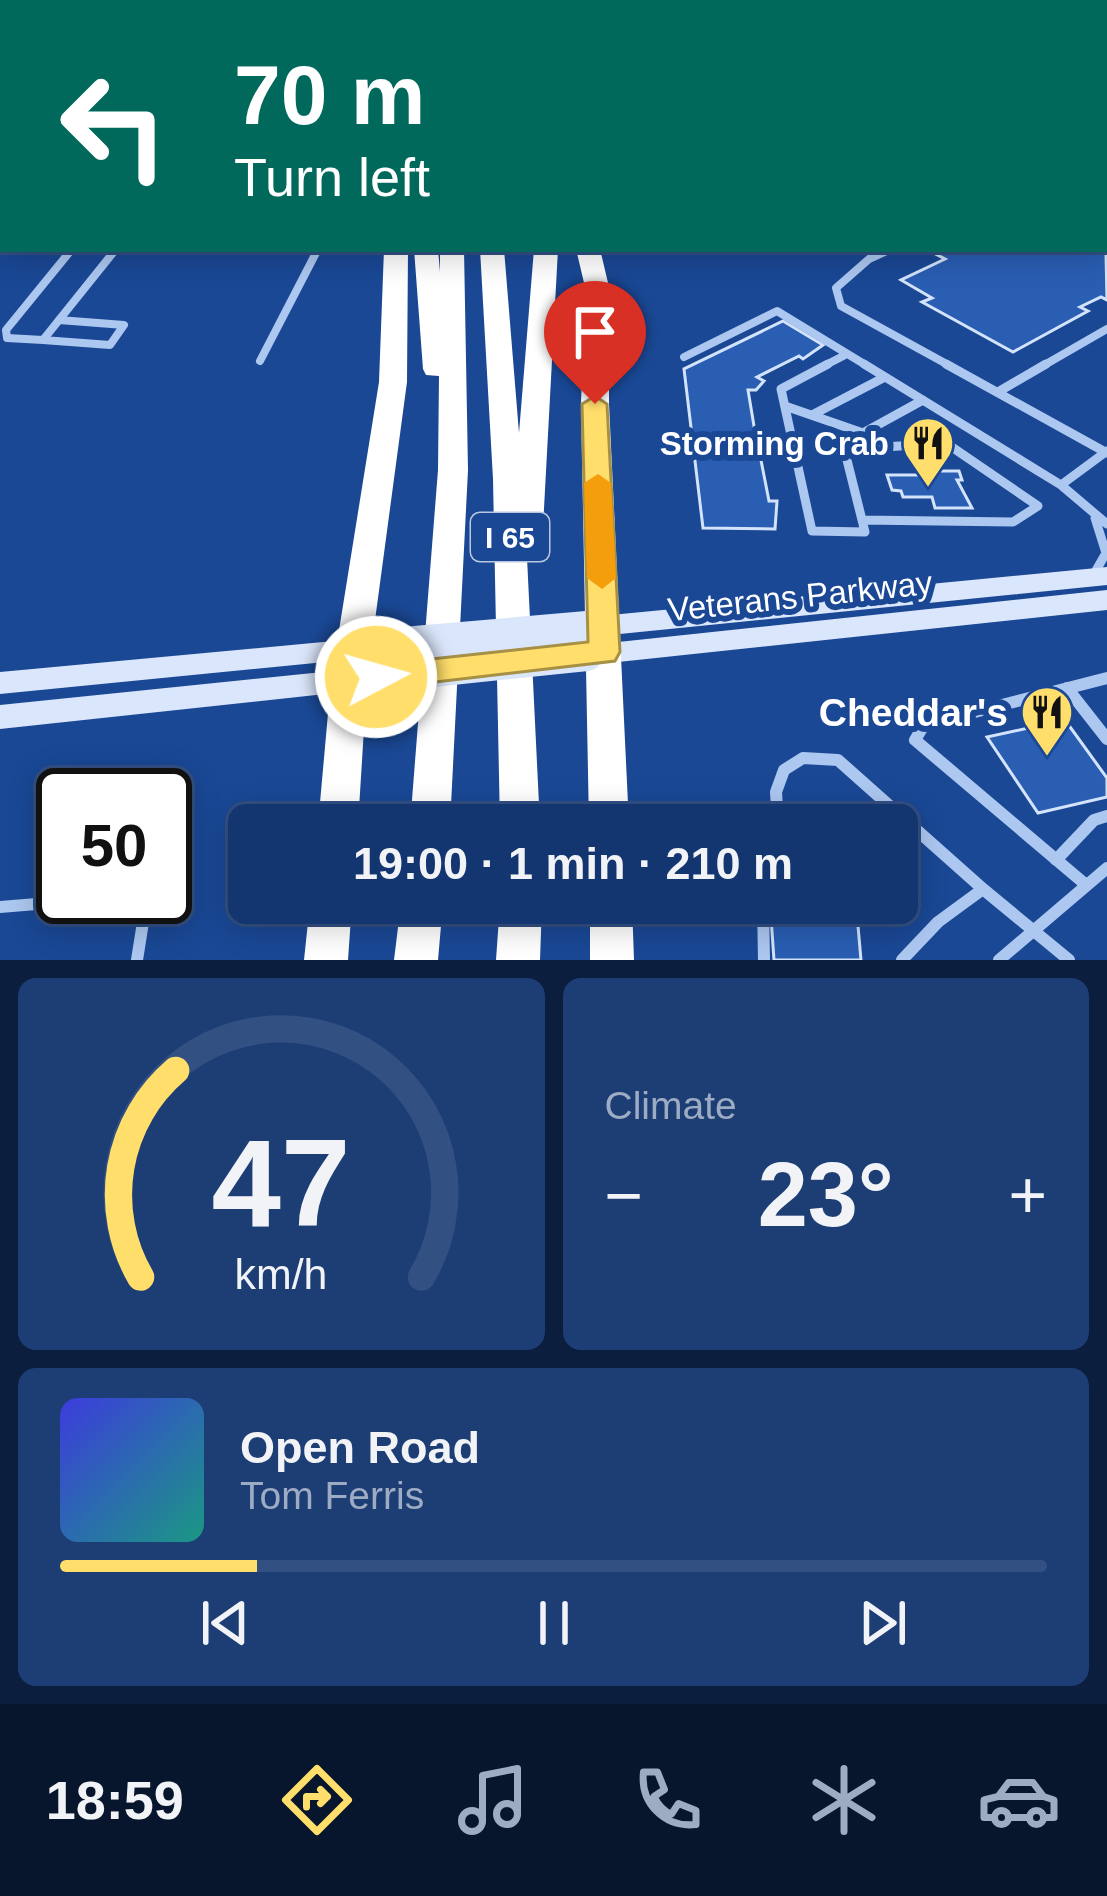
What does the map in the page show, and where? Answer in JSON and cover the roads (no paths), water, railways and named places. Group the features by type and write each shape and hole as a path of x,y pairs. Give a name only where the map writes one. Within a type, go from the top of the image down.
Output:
{"highway":[{"path":"342,804 365,663 393,382 395,252"},
{"path":"426,252 448,533"},
{"name":"I 65","path":"431,804 448,533 452,252"},
{"name":"I 65","path":"492,252 520,804"},
{"path":"518,706 546,252"},
{"path":"589,252 597,287 595,640 607,804"},
{"path":"326,960 329,924"},
{"path":"416,960 420,924"},
{"path":"518,960 520,924"},
{"path":"611,924 612,960"}],"main road":[{"name":"Veterans Parkway","path":"0,683 365,663 1101,585"},
{"name":"Veterans Parkway","path":"0,717 365,663"}],"lane":[{"path":"58,320 124,325 110,345 7,338 6,330 70,252"},
{"path":"43,340 114,252"},
{"path":"260,362 316,252"},
{"path":"885,252 836,288 841,306 1107,451 1061,484"},
{"path":"684,357 777,311 1061,484 1107,524"},
{"path":"998,392 1107,329"},
{"path":"848,354 782,389 812,531 865,532 843,444 923,400"},
{"path":"812,415 885,377"},
{"path":"785,406 863,433 884,447 946,443 1038,506 1013,522 862,520"},
{"path":"1093,513 1106,553 1101,585"},
{"path":"999,960 1098,878 1056,860 915,740 924,725 1107,678"},
{"path":"1067,688 1107,739"},
{"path":"775,804 777,773 790,763 820,756 838,760 887,804"},
{"path":"1056,860 1088,825 1107,816"},
{"path":"918,831 1069,960"},
{"path":"902,960 926,932 983,889"},
{"path":"0,907 36,904"},
{"path":"120,960 137,959 143,924"},
{"path":"763,924 764,960"}],"place":[{"name":"Storming Crab","path":"928,489"},
{"name":"Cheddar's","path":"1047,758"}]}
